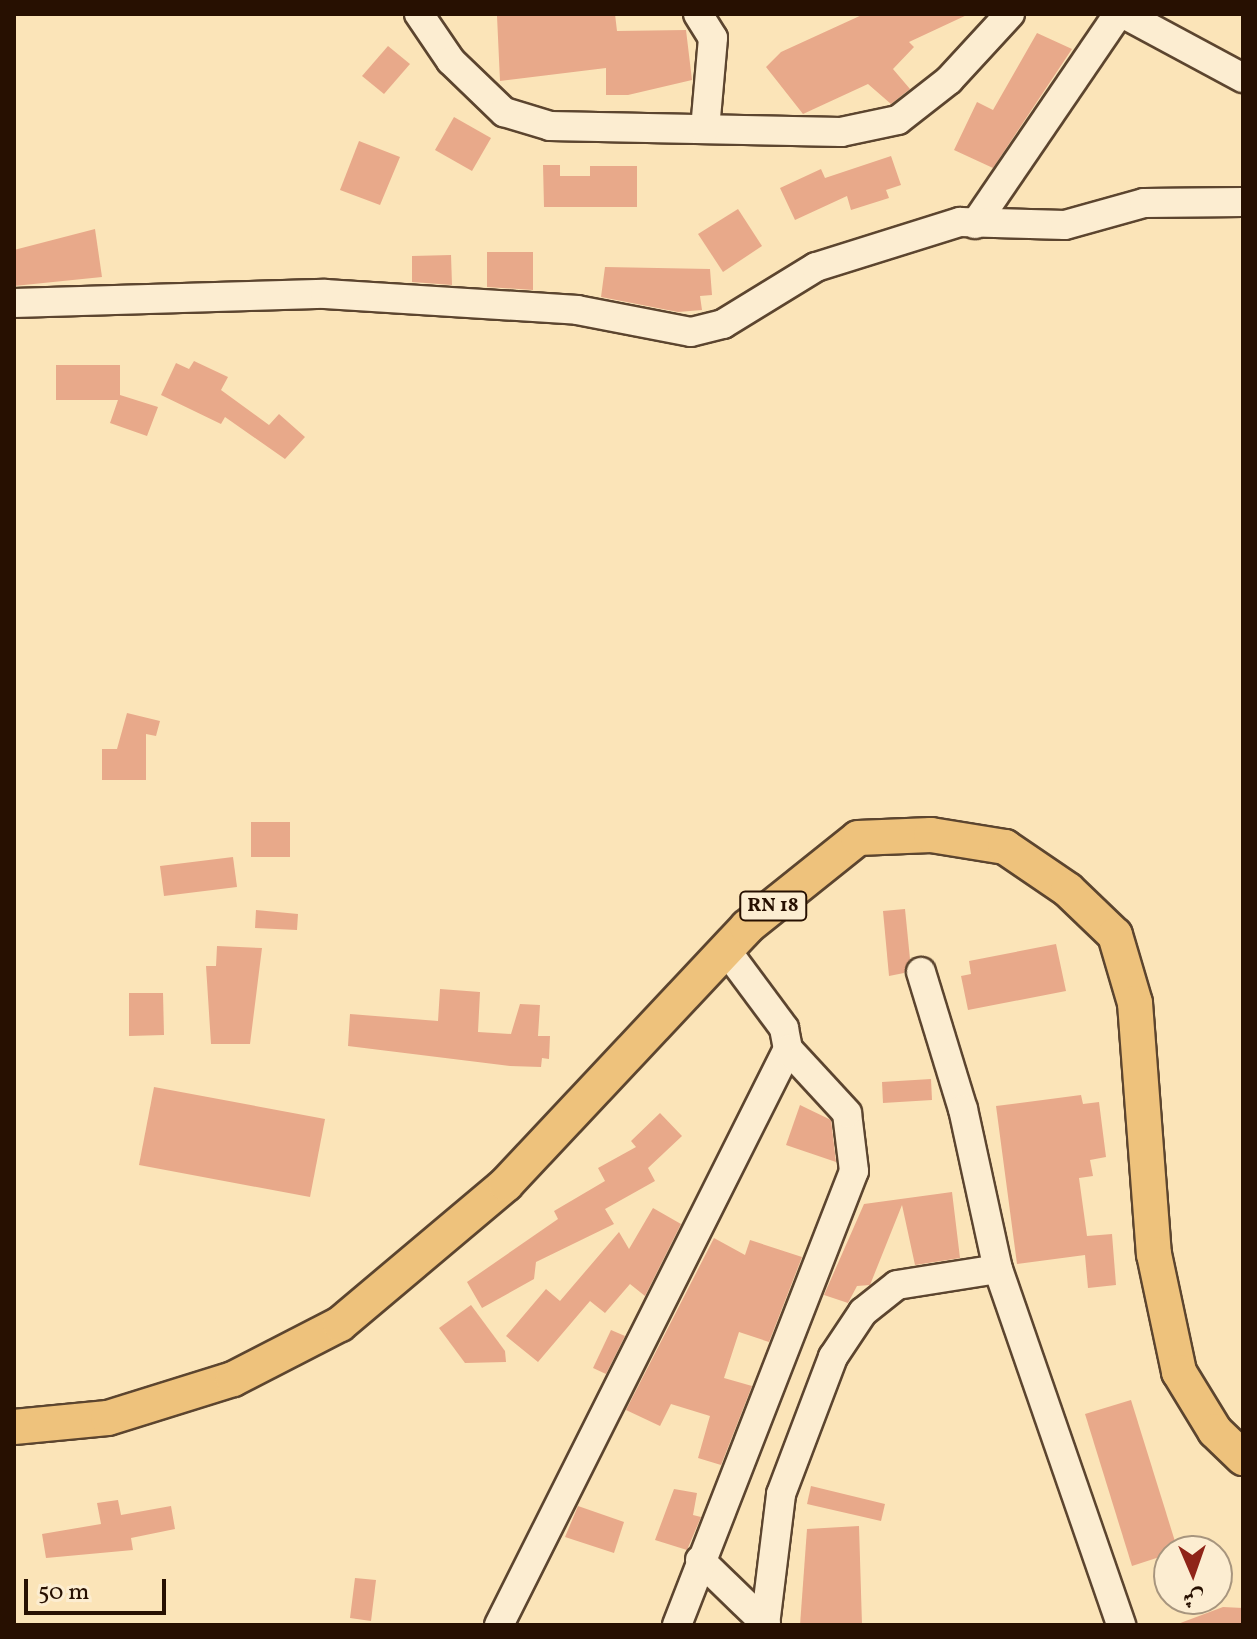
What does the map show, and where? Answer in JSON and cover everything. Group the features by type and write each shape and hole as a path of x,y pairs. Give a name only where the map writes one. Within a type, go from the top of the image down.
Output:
{"main road":[{"name":"RN 18","path":"14,1427 108,1418 178,1397 233,1379 340,1324 506,1184 726,950 858,838 931,835 1005,847 1068,890 1115,935 1135,1003 1154,1254 1179,1372 1215,1431 1243,1458"}],"street":[{"path":"419,14 451,61 504,112 550,126 841,132 898,120 949,80 1010,14"},
{"path":"698,14 713,38 705,129"},
{"path":"975,224 1118,14"},
{"path":"1124,14 1168,24 1243,78"},
{"path":"14,303 325,294 577,310 691,332 723,324 816,267 975,224 1065,225 1144,203 1243,202"},
{"path":"677,1625 854,1171 847,1113 788,1049 784,1028 726,950"},
{"path":"921,972 963,1109 998,1269 1121,1625"},
{"path":"499,1625 788,1049"},
{"path":"766,1624 781,1494 805,1416 833,1357 863,1312 897,1285 998,1269"},
{"path":"700,1560 766,1624"}],"building":[{"path":"615,14 617,31 686,30 692,80 628,95 606,95 606,68 500,81 497,16"},
{"path":"864,14 969,14 909,42 914,47 893,69 910,89 891,104 868,84 803,114 766,67 781,52"},
{"path":"1037,33 1072,49 993,168 954,150 977,102 993,110"},
{"path":"388,46 410,64 384,94 362,76"},
{"path":"454,117 491,138 472,171 435,150"},
{"path":"359,141 400,157 380,205 340,190"},
{"path":"891,156 901,185 886,190 889,198 851,210 847,196 795,220 780,188 821,169 825,178"},
{"path":"543,165 560,165 560,176 590,176 590,166 637,166 637,207 544,207"},
{"path":"738,209 762,246 723,272 698,234"},
{"path":"95,229 102,277 14,286 14,250"},
{"path":"487,252 533,252 533,290 487,287"},
{"path":"451,255 452,285 412,282 412,256"},
{"path":"605,267 710,269 712,295 700,296 702,310 678,312 601,297"},
{"path":"194,361 228,377 221,390 269,425 279,414 305,437 285,459 225,417 221,424 161,395 176,363 189,369"},
{"path":"56,365 120,365 120,395 158,407 147,436 110,423 118,400 56,400"},
{"path":"127,713 160,721 156,736 146,734 146,780 102,780 102,749 117,749"},
{"path":"251,822 290,822 290,857 251,857"},
{"path":"233,857 237,887 164,896 160,866"},
{"path":"905,909 910,959 904,973 889,976 883,911"},
{"path":"256,910 298,914 297,930 255,928"},
{"path":"1056,944 1066,991 968,1010 961,976 971,974 969,961"},
{"path":"217,946 262,948 250,1044 211,1044 206,966 216,966"},
{"path":"440,989 480,992 478,1032 511,1034 520,1004 540,1005 538,1036 550,1036 549,1059 542,1058 541,1067 510,1066 348,1046 350,1014 438,1021"},
{"path":"129,993 163,993 164,1035 129,1036"},
{"path":"931,1079 932,1100 883,1103 882,1082"},
{"path":"154,1087 325,1119 310,1197 139,1165"},
{"path":"1081,1095 1083,1104 1099,1102 1106,1157 1090,1160 1093,1176 1079,1178 1087,1236 1112,1234 1116,1285 1088,1288 1085,1255 1017,1264 996,1106"},
{"path":"800,1105 831,1120 836,1162 786,1145"},
{"path":"660,1113 682,1136 648,1168 655,1181 605,1209 614,1224 536,1262 534,1279 482,1308 467,1282 558,1219 554,1211 605,1181 598,1168 636,1147 631,1141"},
{"path":"952,1192 960,1258 915,1265 902,1205 870,1285 857,1286 848,1303 824,1295 864,1204"},
{"path":"653,1208 681,1224 645,1296 630,1284 605,1313 590,1301 538,1362 506,1336 546,1289 560,1301 619,1232 629,1249"},
{"path":"714,1238 745,1255 750,1240 802,1257 769,1342 739,1332 724,1378 752,1386 721,1465 698,1458 710,1416 671,1404 660,1426 626,1410"},
{"path":"471,1305 505,1351 506,1362 465,1363 439,1328"},
{"path":"611,1330 625,1336 606,1374 593,1368"},
{"path":"1131,1400 1173,1535 1153,1535 1153,1559 1132,1566 1085,1414"},
{"path":"811,1486 885,1504 881,1521 807,1504"},
{"path":"674,1489 697,1493 693,1515 701,1517 687,1550 655,1540"},
{"path":"118,1500 121,1515 171,1506 175,1529 131,1538 133,1550 46,1558 42,1534 101,1524 97,1503"},
{"path":"578,1506 624,1522 614,1553 565,1537"},
{"path":"859,1526 862,1625 800,1625 807,1529"},
{"path":"355,1578 376,1580 371,1621 350,1618"},
{"path":"1233,1608 1243,1608 1243,1625 1175,1625 1202,1615 1233,1615"}]}
